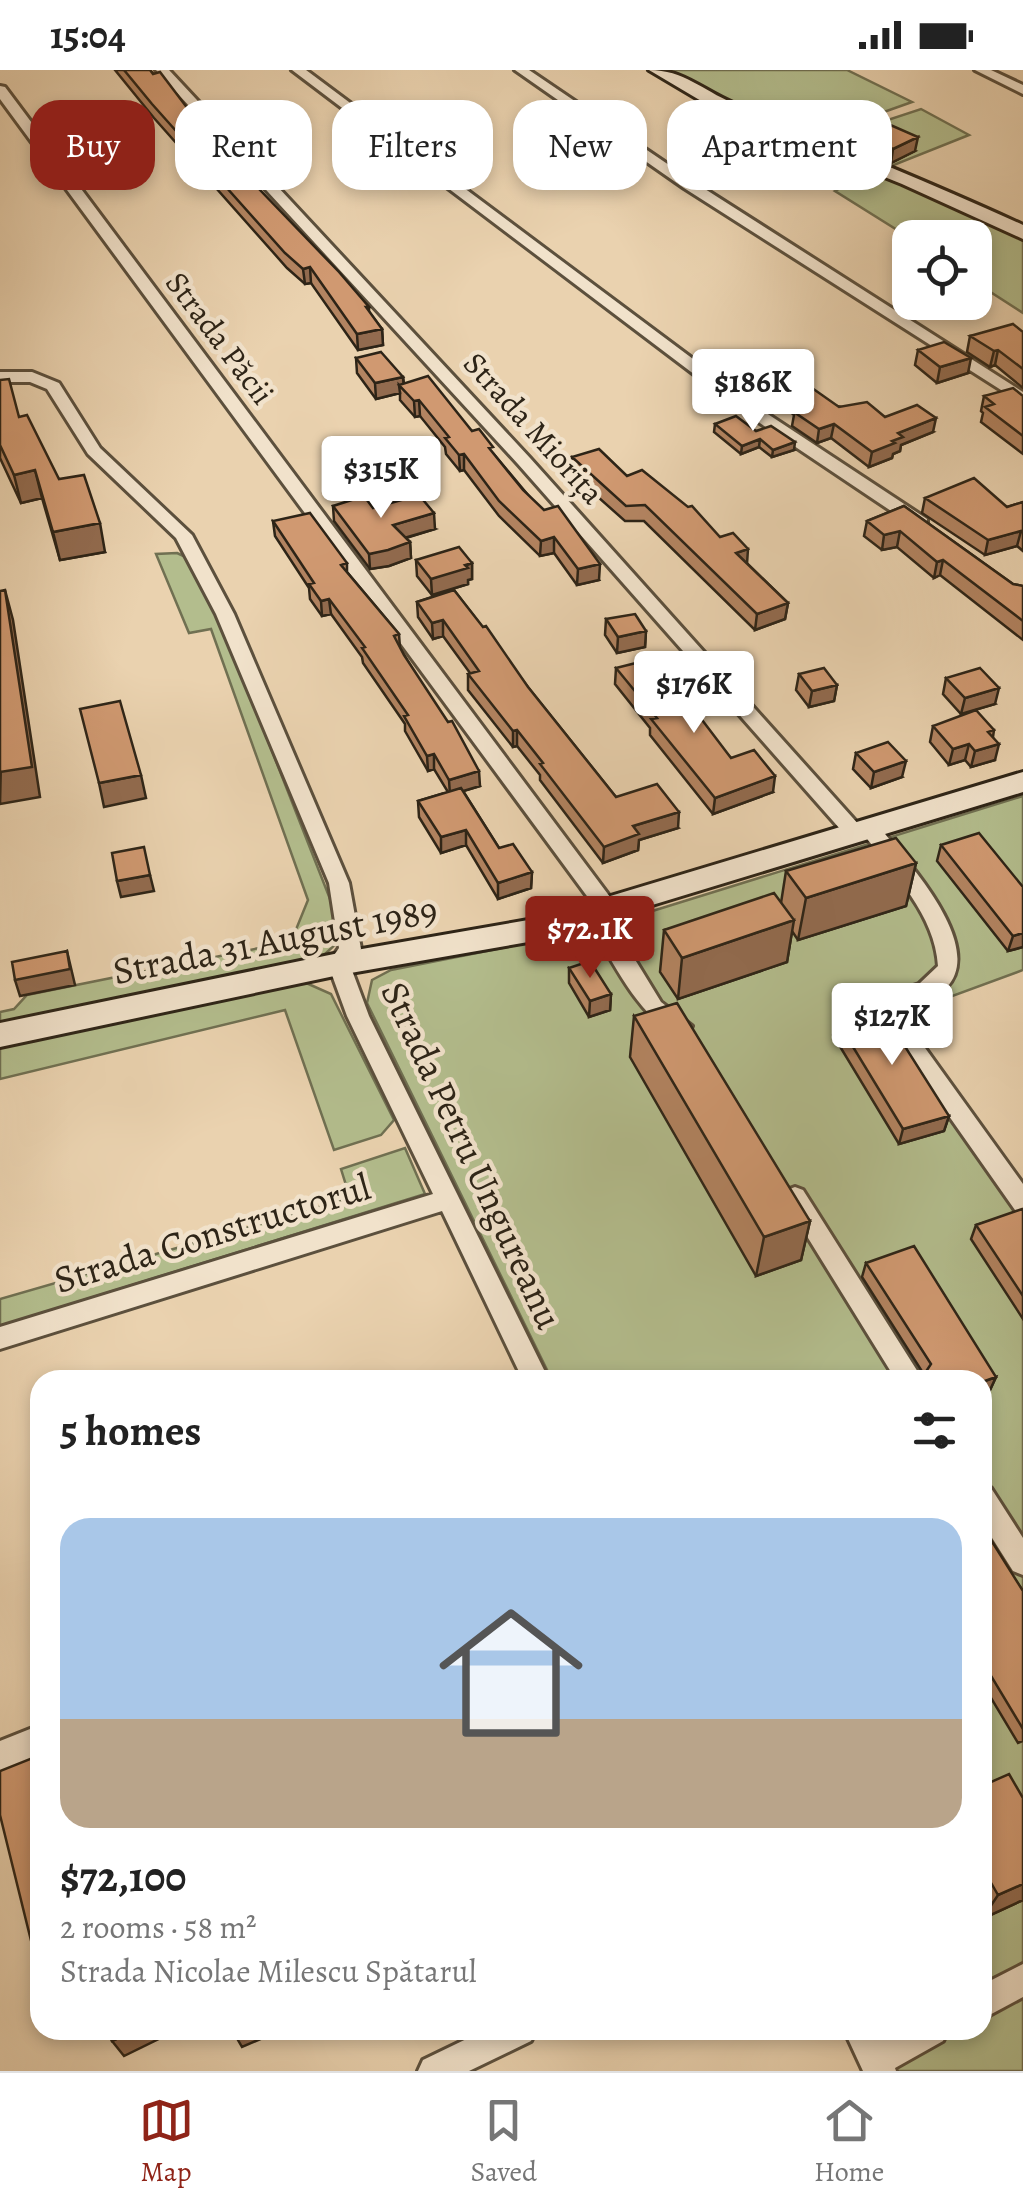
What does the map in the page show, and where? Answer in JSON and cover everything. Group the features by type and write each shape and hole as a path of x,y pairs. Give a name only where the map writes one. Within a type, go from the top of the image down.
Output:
{"street":[{"name":"Strada Miorița","path":"162,70 862,830 937,920 949,947 950,966 942,980 918,994 882,1005 1023,1203"},
{"path":"298,70 754,412 940,535"},
{"path":"520,70 690,185 1023,399"},
{"path":"658,70 720,104 894,173 1023,234"},
{"path":"981,70 1023,90"},
{"name":"Strada Păcii","path":"0,90 602,912 653,1008 690,1031 700,1047"},
{"name":"Strada Petru Ungureanu","path":"0,377 32,377 53,386 94,451 183,535 226,614 340,883 350,949 339,964 358,1016 531,1370"},
{"name":"Strada 31 August 1989","path":"0,1034 339,964 470,944 602,912 1023,782"},
{"path":"780,1174 904,1370"},
{"name":"Strada Constructorul","path":"0,1338 446,1200"},
{"path":"992,1512 1023,1562"},
{"path":"0,1756 30,1744"},
{"path":"992,1997 1023,1980"},
{"path":"434,2071 499,2040"},
{"path":"865,2040 878,2066 917,2040"}],"green space":[{"path":"666,70 847,70 912,102 892,109 892,100 726,100"},
{"path":"921,109 969,135 892,166 892,119"},
{"path":"892,178 982,220 892,220 892,227 835,191 892,190"},
{"path":"992,225 1023,239 1023,313 992,293"},
{"path":"177,553 190,559 223,626 341,927 339,941 324,955 0,1022 0,1012 14,1009 27,995 279,944 295,932 308,900 211,629 189,633 156,554"},
{"path":"1023,796 1023,970 903,1014 1023,1187 1023,2071 897,2071 883,2040 992,2040 992,1370 547,1370 367,1003 372,980 391,970 588,931"},
{"path":"304,982 331,994 394,1120 381,1135 334,1150 285,1010 0,1079 0,1045"},
{"path":"405,1148 425,1194 0,1326 0,1299 350,1198 341,1169"}],"building":[{"path":"124,70 160,72 181,100 175,100 175,130 155,107 155,100 149,100"},
{"path":"892,126 918,137 893,149"},
{"path":"229,190 260,190 339,272 382,329 357,334 310,267 303,269"},
{"path":"1013,324 1023,332 1023,369 970,336"},
{"path":"944,342 971,358 940,367 918,350"},
{"path":"381,352 403,377 375,383 356,358"},
{"path":"428,376 472,431 479,429 493,447 489,448 523,490 544,510 558,506 600,564 578,569 554,537 541,541 499,501 464,454 459,455 445,438 449,437 419,400 414,401 399,385"},
{"path":"9,379 19,417 27,415 59,479 84,475 100,523 53,532 35,470 14,475 0,445 0,380"},
{"path":"812,388 839,407 867,402 885,417 917,405 936,418 898,433 903,437 872,452 834,424 819,429 794,412 804,408 789,395"},
{"path":"1013,388 1023,396 1023,436 985,407 994,404 984,396"},
{"path":"736,416 756,431 771,426 795,442 773,450 760,439 742,446 715,424"},
{"path":"599,449 627,476 642,470 688,507 692,506 720,537 733,533 748,549 736,553 788,603 757,614 645,505 626,506 572,457"},
{"path":"974,478 1007,507 1023,502 1023,533 988,540 925,498"},
{"path":"419,495 434,513 393,525 410,542 369,554 333,506 364,496 373,508"},
{"path":"904,506 1013,584 1023,586 1023,621 943,560 937,562 900,531 884,535 867,521"},
{"path":"310,513 347,563 341,565 399,634 394,636 404,655 448,722 452,721 479,771 449,780 434,754 427,756 404,716 408,715 362,648 365,647 329,599 321,601 309,584 314,583 273,521"},
{"path":"459,547 472,563 465,565 468,568 431,579 416,560"},
{"path":"5,590 32,767 0,772 0,591"},
{"path":"454,590 486,626 528,687 616,797 657,784 679,812 633,826 639,834 604,847 540,764 543,763 468,674 479,671 443,620 432,623 417,602"},
{"path":"635,614 646,631 618,637 606,619"},
{"path":"648,660 687,710 693,708 731,758 754,750 775,776 715,798 651,719 657,718 616,668"},
{"path":"824,668 837,685 812,691 799,674"},
{"path":"980,668 999,688 965,698 946,678"},
{"path":"120,701 141,775 99,783 80,709"},
{"path":"976,710 994,730 988,732 999,744 975,751 969,744 953,749 933,726"},
{"path":"888,742 906,761 874,772 856,753"},
{"path":"461,788 499,848 513,844 532,872 498,883 466,830 441,837 418,801"},
{"path":"979,833 1023,887 1023,933 1013,936 941,845"},
{"path":"896,838 916,863 806,898 786,871"},
{"path":"144,847 150,875 117,881 112,853"},
{"path":"774,893 794,920 682,958 664,930"},
{"path":"67,951 70,969 15,980 12,962"},
{"path":"590,961 611,994 590,1001 569,968"},
{"path":"677,1003 810,1221 764,1237 634,1016"},
{"path":"880,1007 949,1116 903,1129 836,1019"},
{"path":"1023,1211 1023,1296 976,1225"},
{"path":"914,1246 992,1370 927,1370 931,1364 866,1263"},
{"path":"992,1542 1023,1591 1023,1729 992,1678"},
{"path":"30,1759 30,1936 0,1815 0,1771"},
{"path":"1009,1774 1023,1798 1023,1884 998,1895 992,1884 992,1782"}]}
